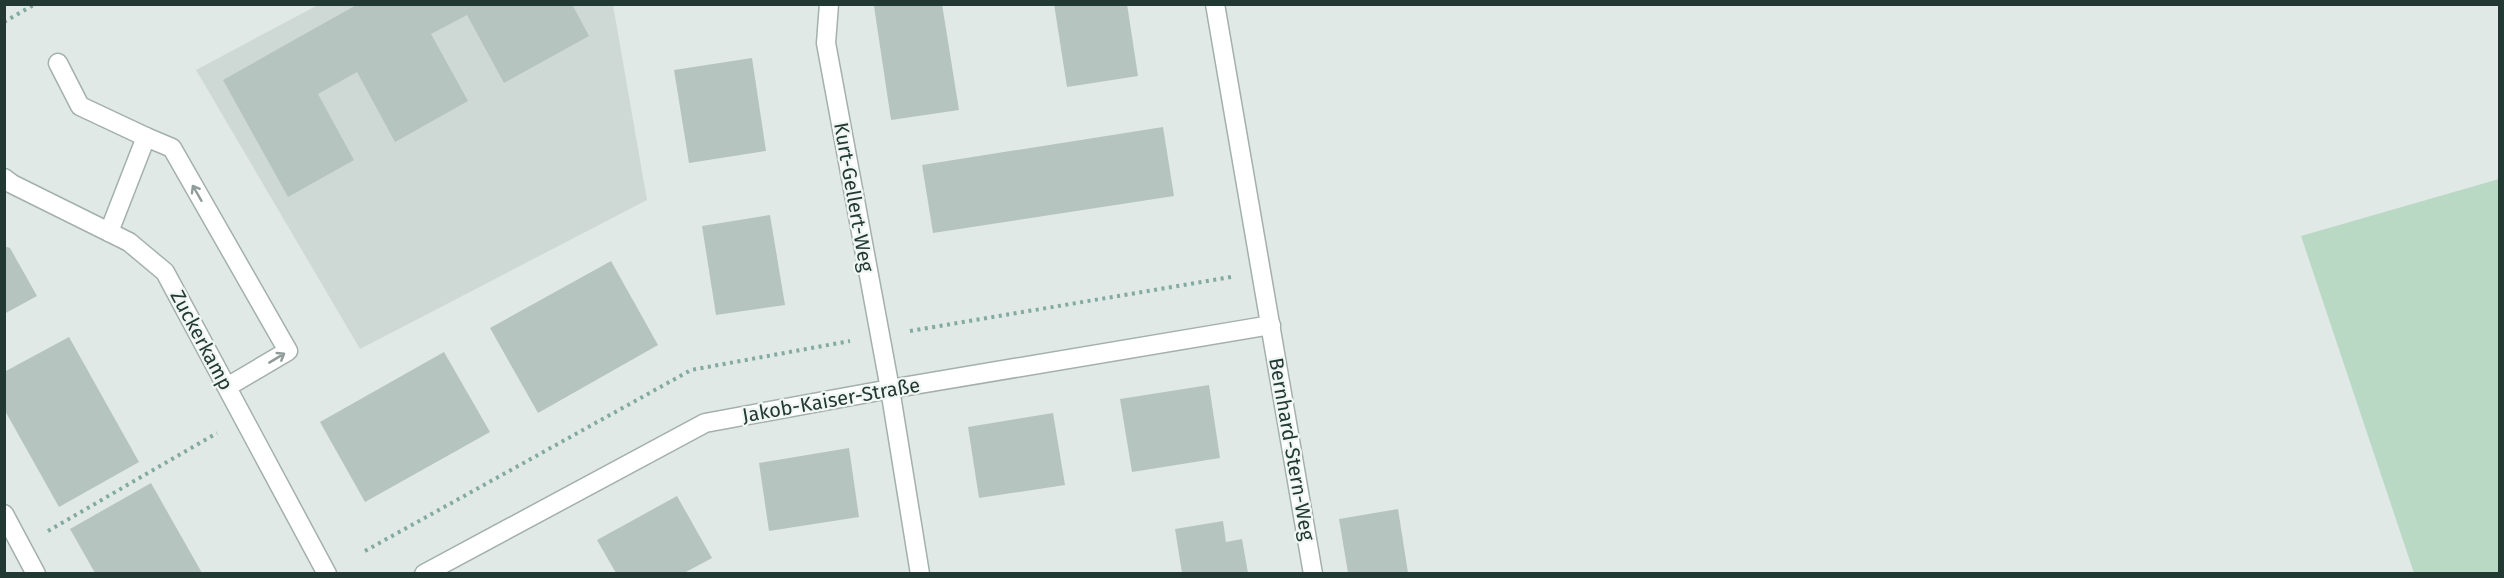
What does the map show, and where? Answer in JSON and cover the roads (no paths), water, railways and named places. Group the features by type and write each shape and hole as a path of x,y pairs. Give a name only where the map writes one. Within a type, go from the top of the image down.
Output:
{"street":[{"name":"Kurt-Gellert-Weg","path":"829,4 826,43 890,389"},
{"path":"1215,4 1271,325"},
{"path":"58,63 80,106 172,148 288,351 227,387"},
{"path":"110,232 146,137"},
{"name":"Zuckerkamp","path":"4,178 129,242 165,272 327,573"},
{"name":"Jakob-Kaiser-Straße","path":"424,573 705,423 890,389 1271,325"},
{"name":"Bernhard-Stern-Weg","path":"1271,325 1313,573"},
{"path":"890,389 920,573"},
{"path":"4,514 36,573"}]}
